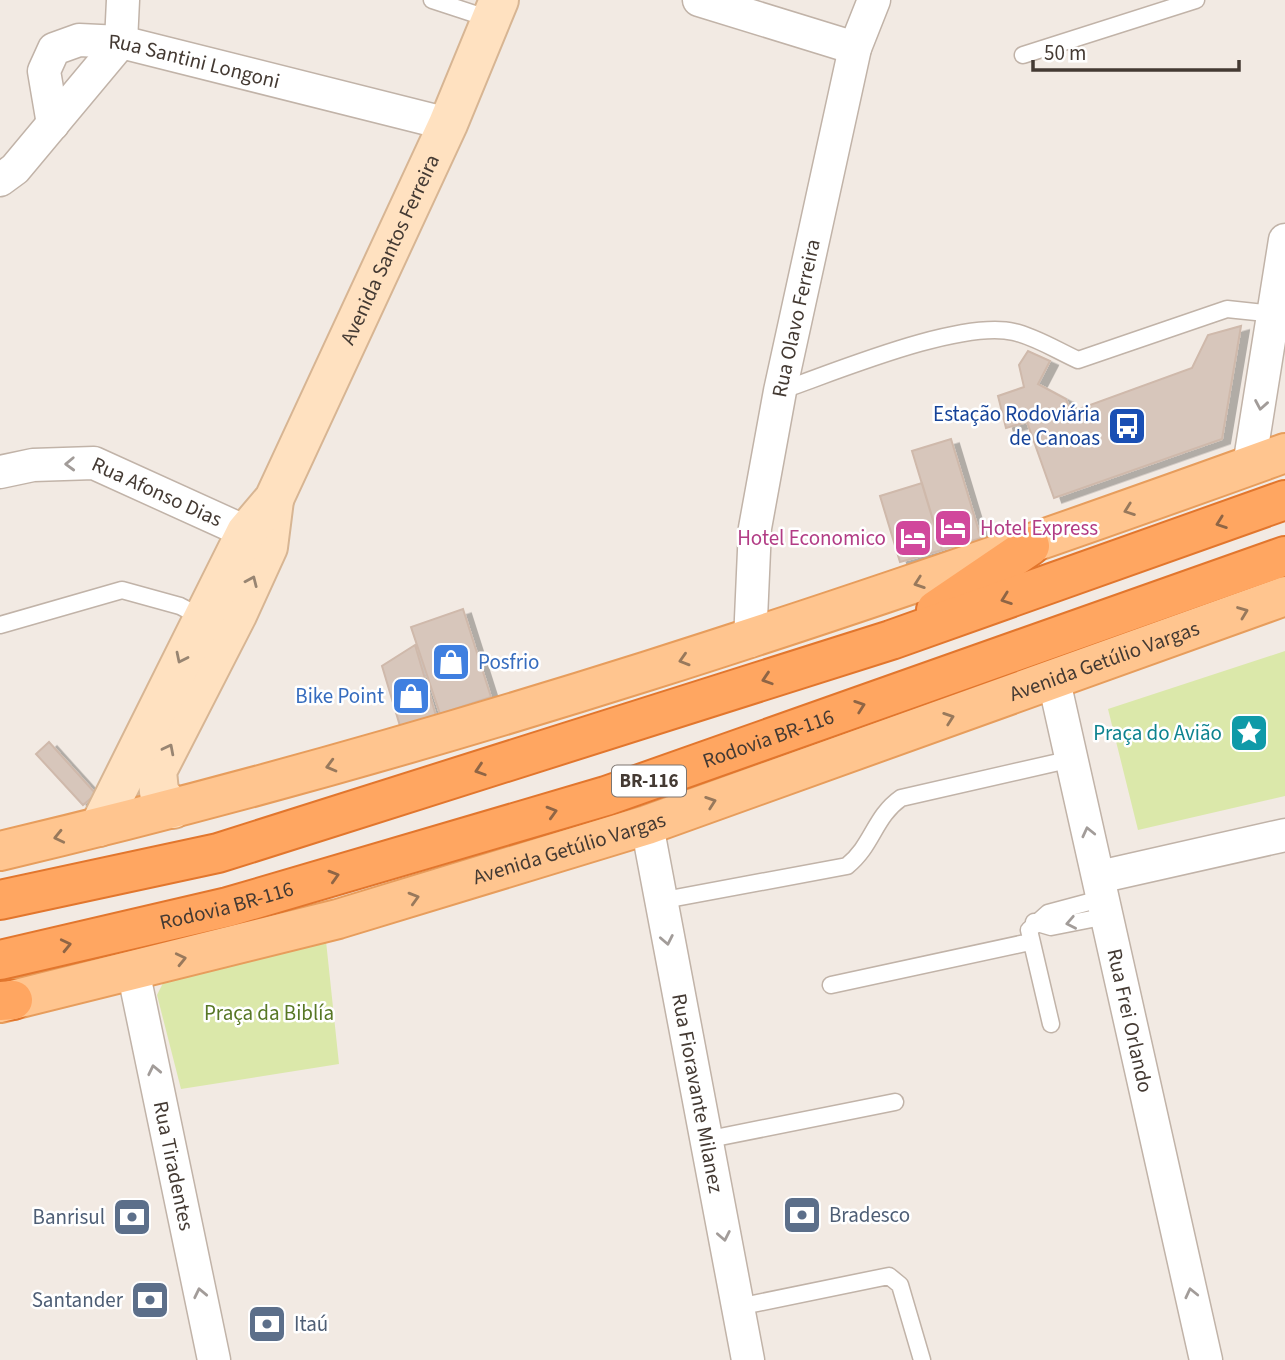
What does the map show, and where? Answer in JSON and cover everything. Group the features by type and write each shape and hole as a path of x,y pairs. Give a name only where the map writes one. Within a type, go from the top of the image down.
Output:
{"highway":[{"path":"0,900 218,853 891,640 1285,500"},
{"path":"891,640 1030,546"},
{"name":"Rodovia BR-116","path":"0,960 228,907 606,796 1285,556"},
{"path":"0,879 175,839 201,841 218,853"}],"main road":[{"path":"0,851 173,809 397,748 750,640 1030,546 1285,453"},
{"name":"Avenida Getúlio Vargas","path":"4,1002 338,919 647,825 1055,681 1285,596"}],"street":[{"path":"53,124 44,71 54,49 79,40 121,42 123,0"},
{"path":"699,0 855,48"},
{"name":"Rua Olavo Ferreira","path":"750,640 755,528 780,391 855,48 874,0"},
{"name":"Avenida Santos Ferreira","path":"173,809 159,792 157,771 237,615 257,540 274,499 448,124 495,10"},
{"name":"Rua Santini Longoni","path":"0,180 15,169 121,42 448,124"},
{"path":"1249,466 1277,339 1285,240"},
{"name":"Rua Afonso Dias","path":"0,472 33,465 94,463 257,540"},
{"name":"Avenida Santos Ferreira","path":"99,827 201,617 257,540"},
{"name":"Rua Frei Orlando","path":"1055,681 1206,1360"},
{"name":"Rua Fioravante Milanez","path":"647,825 659,901 748,1360"},
{"path":"1103,897 1285,835"},
{"name":"Rua Tiradentes","path":"133,970 214,1360"}],"lane":[{"path":"432,0 495,10"},
{"path":"1023,55 1196,0"},
{"path":"780,391 855,364 984,328 1016,332 1078,360 1227,309 1277,339"},
{"path":"0,625 122,590 180,607 201,617"},
{"path":"659,901 847,866 863,853 884,810 901,798 1072,759"},
{"path":"1051,1024 1029,930 1034,922 1051,927 1103,897"},
{"path":"831,985 1030,942"},
{"path":"705,1140 895,1102"},
{"path":"738,1307 889,1276 900,1285 922,1360"}],"green space":[{"path":"1285,651 1285,796 1138,830 1108,709"},
{"name":"Praça da Biblía","path":"326,941 339,1064 181,1089 157,995 166,977"}],"building":[{"path":"1241,326 1222,439 1054,498 1027,422 1006,428 998,396 1024,387 1019,365 1028,351 1050,361 1038,384 1066,399 1071,412 1192,368 1208,335"},
{"path":"951,439 981,538 942,550 912,451"},
{"path":"922,483 942,550 900,562 880,496"},
{"name":"Posfrio","path":"463,609 491,697 440,714 411,627"},
{"name":"Bike Point","path":"415,645 439,726 403,736 382,666"},
{"path":"49,742 96,794 83,805 36,754"}],"place":[{"name":"Estação Rodoviária de Canoas","path":"1127,426"},
{"name":"Hotel Express","path":"953,528"},
{"name":"Hotel Economico","path":"913,538"},
{"name":"Posfrio","path":"451,662"},
{"name":"Bike Point","path":"411,696"},
{"name":"Praça do Avião","path":"1249,733"},
{"name":"Bradesco","path":"802,1215"},
{"name":"Banrisul","path":"132,1217"},
{"name":"Santander","path":"150,1300"},
{"name":"Itaú","path":"267,1324"}]}
